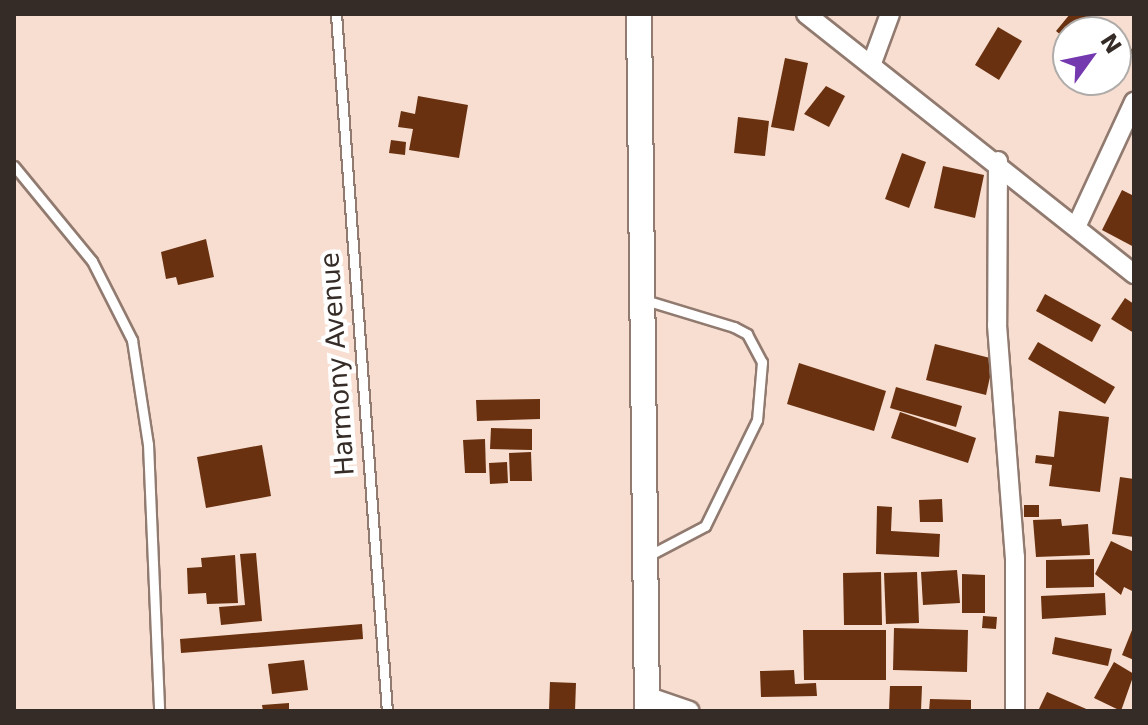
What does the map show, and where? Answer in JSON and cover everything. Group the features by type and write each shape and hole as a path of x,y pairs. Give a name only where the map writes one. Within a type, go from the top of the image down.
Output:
{"street":[{"path":"639,14 645,300 647,704 690,711"},
{"path":"806,14 998,161 1134,274"},
{"path":"872,63 890,14"},
{"path":"1077,225 1134,102"},
{"path":"998,161 997,325 1015,557 1015,711"}],"lane":[{"name":"Harmony Avenue","path":"336,14 387,711"},
{"path":"14,166 92,261 132,340 148,444 159,711"},
{"path":"645,300 734,327 747,334 762,362 757,420 705,526 646,557"}],"building":[{"path":"1089,14 1091,16 1068,16"},
{"path":"998,27 1022,41 999,80 975,65"},
{"path":"785,58 808,63 794,131 771,127"},
{"path":"826,86 845,96 829,127 804,114"},
{"path":"418,96 468,105 459,158 409,150 413,129 398,127 401,111 415,114"},
{"path":"738,117 769,121 765,156 734,153"},
{"path":"391,140 406,142 405,155 389,153"},
{"path":"902,153 926,162 909,208 885,199"},
{"path":"943,166 984,175 975,218 934,208"},
{"path":"1122,190 1134,196 1134,247 1102,230"},
{"path":"206,239 214,277 178,285 176,277 166,279 161,252"},
{"path":"1045,294 1101,325 1092,342 1036,311"},
{"path":"1125,298 1134,304 1134,333 1111,319"},
{"path":"1038,342 1115,387 1105,404 1028,359"},
{"path":"935,344 994,359 986,395 926,380"},
{"path":"799,363 886,391 874,431 787,404"},
{"path":"896,387 962,406 956,427 890,408"},
{"path":"540,399 540,419 477,421 476,400"},
{"path":"1059,411 1109,417 1100,492 1049,486 1052,465 1035,463 1036,455 1054,457"},
{"path":"900,412 976,438 968,463 891,438"},
{"path":"491,428 532,429 532,450 490,449"},
{"path":"485,439 486,473 465,473 463,440"},
{"path":"262,445 271,496 206,508 197,457"},
{"path":"531,452 532,481 510,481 509,453"},
{"path":"507,462 508,483 490,484 489,463"},
{"path":"1120,477 1134,479 1134,537 1112,534"},
{"path":"942,499 943,522 920,522 919,500"},
{"path":"1024,505 1039,505 1039,517 1024,517"},
{"path":"877,506 892,507 891,531 940,534 939,557 876,554"},
{"path":"1061,519 1062,526 1088,524 1090,555 1036,557 1033,520"},
{"path":"1111,541 1134,552 1134,592 1124,587 1121,595 1095,574"},
{"path":"256,553 262,621 221,625 219,607 245,605 240,554"},
{"path":"235,555 238,603 207,604 206,593 188,594 187,568 202,567 201,558"},
{"path":"1094,559 1094,587 1046,588 1046,560"},
{"path":"957,570 960,603 923,605 921,572"},
{"path":"881,572 882,625 844,625 843,573"},
{"path":"917,572 919,623 886,624 884,573"},
{"path":"962,574 985,575 985,613 962,613"},
{"path":"1105,593 1106,615 1042,619 1041,596"},
{"path":"983,616 997,617 996,629 982,628"},
{"path":"362,624 363,639 181,653 180,639"},
{"path":"1134,625 1134,660 1122,655"},
{"path":"894,628 968,630 967,672 893,670"},
{"path":"803,630 886,630 886,680 804,680"},
{"path":"1055,637 1112,649 1108,666 1052,654"},
{"path":"304,660 308,690 272,694 268,664"},
{"path":"1114,662 1134,674 1121,711 1094,698"},
{"path":"794,670 795,684 816,683 817,696 761,697 760,671"},
{"path":"550,682 576,683 575,711 549,711"},
{"path":"890,686 922,686 921,711 889,711"},
{"path":"1047,692 1091,711 1038,711"},
{"path":"930,699 971,700 971,711 929,711"},
{"path":"289,703 289,711 263,711 262,705"}]}
